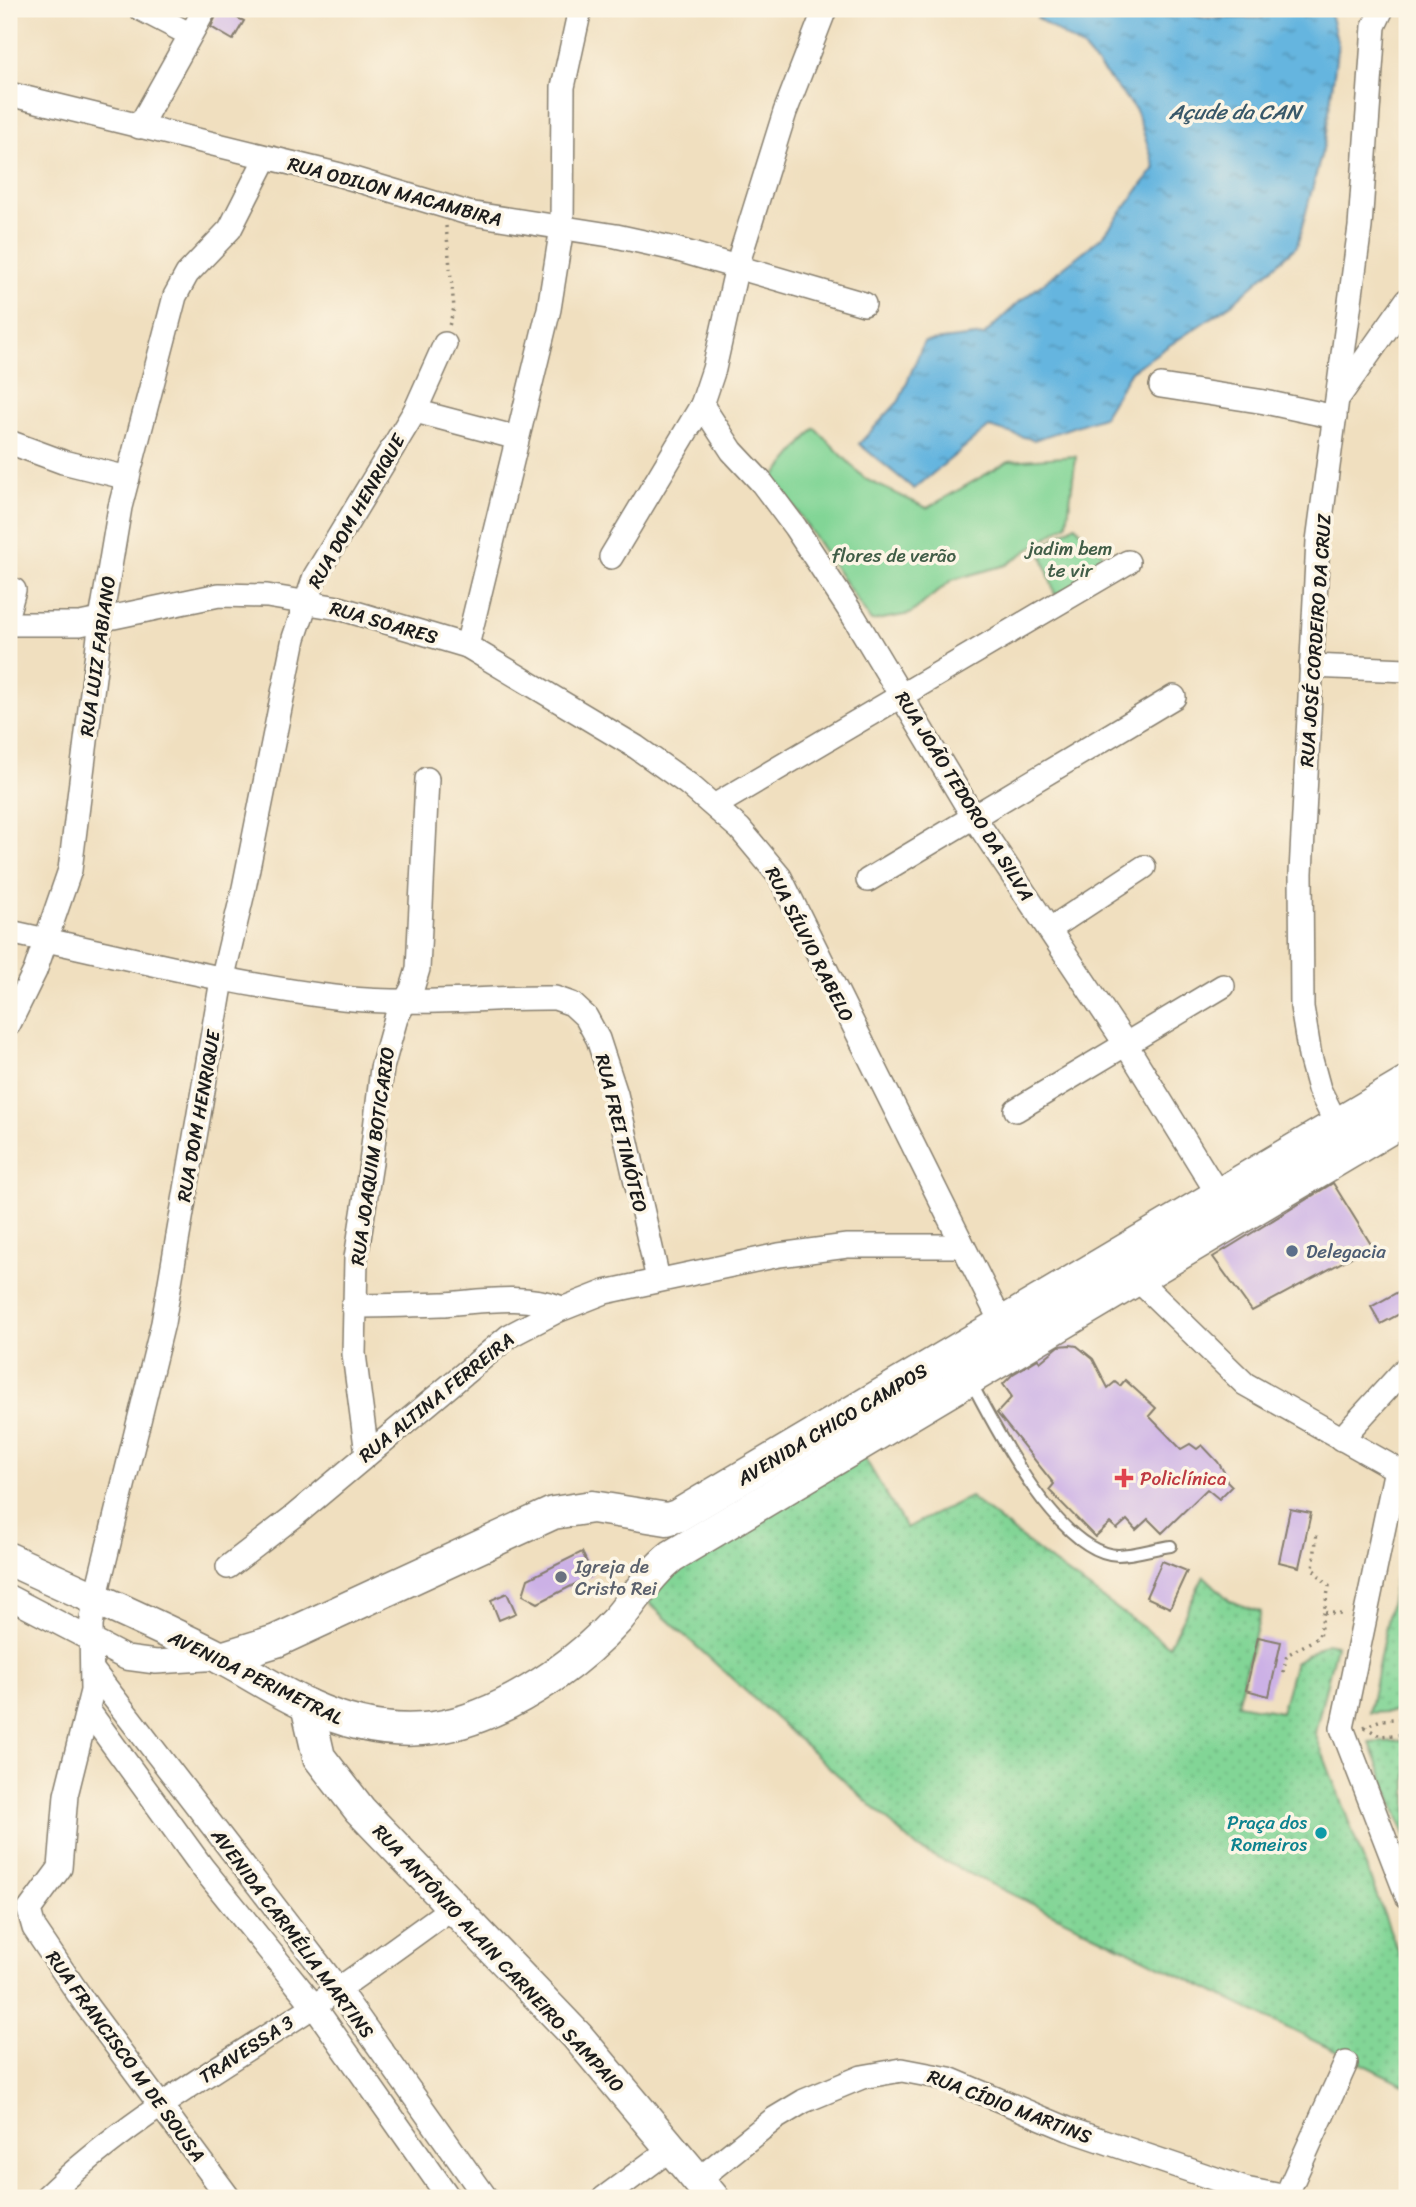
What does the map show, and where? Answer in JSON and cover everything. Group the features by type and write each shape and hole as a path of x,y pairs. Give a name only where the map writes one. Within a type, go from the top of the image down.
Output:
{"street":[{"path":"141,9 189,34"},
{"path":"139,127 205,9"},
{"path":"467,646 546,322 562,227 563,87 580,9"},
{"path":"611,557 702,405 714,369 737,266 785,112 825,9"},
{"name":"RUA JOSÉ CORDEIRO DA CRUZ","path":"1337,1125 1316,1078 1302,1007 1301,886 1318,541 1360,227 1378,18"},
{"name":"RUA ODILON MACAMBIRA","path":"9,94 398,191 443,207 503,220 616,236 737,266 864,304"},
{"name":"RUA LUIZ FABIANO","path":"9,1024 47,940 70,870 101,620 120,507 180,283 230,229 266,158"},
{"path":"1161,386 1265,402 1336,407 1407,300"},
{"name":"RUA DOM HENRIQUE","path":"29,1910 60,1868 66,1796 88,1710 94,1672 94,1600 163,1323 222,980 244,888 293,638 304,600 360,498 415,411 445,344"},
{"name":"RUA JOÃO TEDORO DA SILVA","path":"702,405 732,451 795,527 901,695 973,816 1125,1043 1235,1220"},
{"path":"415,411 517,438"},
{"path":"9,442 64,461 128,478"},
{"path":"714,806 1128,562"},
{"name":"RUA SOARES","path":"9,624 80,624 219,595 304,600 467,646"},
{"name":"RUA SÍLVIO RABELO","path":"467,646 636,747 714,806 762,853 780,877 1001,1322"},
{"path":"1311,666 1407,670"},
{"path":"868,880 1174,697"},
{"name":"RUA JOAQUIM BOTICARIO","path":"367,1454 355,1365 353,1306 356,1258 371,1163 380,1077 390,1037 418,969 428,779"},
{"path":"1050,929 1144,867"},
{"name":"RUA FREI TIMÓTEO","path":"9,932 222,980 343,998 404,1003 555,998 572,1004 586,1017 598,1039 616,1094 657,1279"},
{"path":"1016,1111 1223,986"},
{"name":"AVENIDA CHICO CAMPOS","path":"221,1658 276,1641 553,1513 592,1507 667,1519 677,1516 1407,1083"},
{"name":"AVENIDA CHICO CAMPOS","path":"638,1591 656,1568 672,1556 1407,1118"},
{"name":"RUA ALTINA FERREIRA","path":"228,1567 293,1517 509,1336 562,1308 605,1292 657,1279 846,1245 962,1247"},
{"path":"1136,1279 1245,1384 1396,1469 1353,1727 1407,1896"},
{"path":"353,1306 407,1306 518,1299 542,1301 562,1308"},
{"path":"1341,1439 1407,1367"},
{"path":"860,1406 877,1434"},
{"name":"AVENIDA PERIMETRAL","path":"9,1559 221,1658 307,1706 372,1729 397,1731 421,1730 476,1716 552,1676 588,1649 618,1618 638,1591"},
{"path":"9,1597 92,1641 140,1661 183,1662 221,1658"},
{"name":"AVENIDA CARMÉLIA MARTINS","path":"94,1672 338,1989 486,2198"},
{"name":"RUA ANTÔNIO ALAIN CARNEIRO SAMPAIO","path":"307,1706 319,1758 360,1810 578,2036 706,2188"},
{"name":"AVENIDA CARMÉLIA MARTINS","path":"88,1710 202,1867 314,2006 449,2198"},
{"name":"TRAVESSA 3","path":"45,2198 87,2158 160,2104 314,2006 453,1907"},
{"name":"RUA FRANCISCO M DE SOUSA","path":"29,1910 34,1928 71,1983 229,2198"},
{"path":"1289,2197 1346,2063"},
{"name":"RUA CÍDIO MARTINS","path":"706,2188 796,2105 862,2077 902,2070 949,2079 1068,2129 1256,2195 1289,2197"},
{"path":"604,2198 673,2147"}],"lane":[{"path":"969,1378 999,1436 1058,1522 1094,1549 1118,1555 1171,1546"}],"path":[{"path":"443,207 454,308 445,344"},
{"path":"1283,1672 1287,1655 1320,1637 1329,1586 1313,1569 1317,1531"},
{"path":"1353,1727 1381,1720 1407,1718"},
{"path":"1353,1727 1380,1736 1407,1734"}],"green space":[{"name":"flores de verão","path":"815,428 865,479 927,508 1009,461 1076,456 1067,524 1006,565 952,580 910,614 871,621 774,477"},
{"name":"jadim bem te vir","path":"1075,525 1117,569 1055,595 1040,548"},
{"path":"863,1455 906,1528 970,1497 1052,1562 1169,1646 1204,1576 1230,1601 1261,1612 1237,1704 1281,1712 1295,1662 1326,1643 1336,1645 1315,1733 1407,1975 1407,2086 919,1849 649,1603 669,1570"},
{"path":"1407,1519 1407,1711 1369,1713"},
{"path":"1407,1740 1407,1840 1370,1743"}],"water":[{"name":"Açude da CAN","path":"1042,9 1171,9 1204,18 1262,18 1267,9 1329,9 1338,44 1325,141 1297,246 1233,303 1131,371 1103,417 1034,440 989,427 914,489 859,444 899,401 924,342 984,335 1018,303 1103,236 1155,168 1136,110 1085,50 1037,18"}],"building":[{"path":"219,9 244,21 233,40 211,27"},
{"name":"Delegacia","path":"1333,1183 1372,1246 1252,1311 1213,1257"},
{"path":"1407,1287 1407,1310 1381,1324 1371,1307"},
{"path":"1059,1346 1077,1346 1093,1359 1108,1388 1115,1382 1120,1386 1125,1380 1156,1408 1149,1416 1181,1449 1190,1444 1197,1449 1202,1445 1218,1462 1224,1472 1221,1475 1232,1486 1219,1499 1207,1489 1162,1533 1148,1519 1136,1530 1127,1520 1117,1529 1110,1523 1095,1537 1049,1490 1054,1484 997,1413 1012,1397 1003,1384 1013,1374 1038,1359 1040,1362"},
{"path":"1290,1509 1311,1513 1299,1567 1279,1562"},
{"name":"Igreja de Cristo Rei","path":"582,1552 593,1575 538,1603 523,1595 528,1579"},
{"path":"1162,1561 1187,1571 1170,1608 1146,1597"},
{"path":"507,1593 516,1613 499,1620 491,1600"},
{"path":"1258,1637 1281,1642 1269,1696 1246,1690"}],"place":[{"name":"Delegacia","path":"1292,1251"},
{"name":"Policlínica","path":"1124,1478"},
{"name":"Igreja de Cristo Rei","path":"561,1577"},
{"name":"Praça dos Romeiros","path":"1321,1833"}]}
